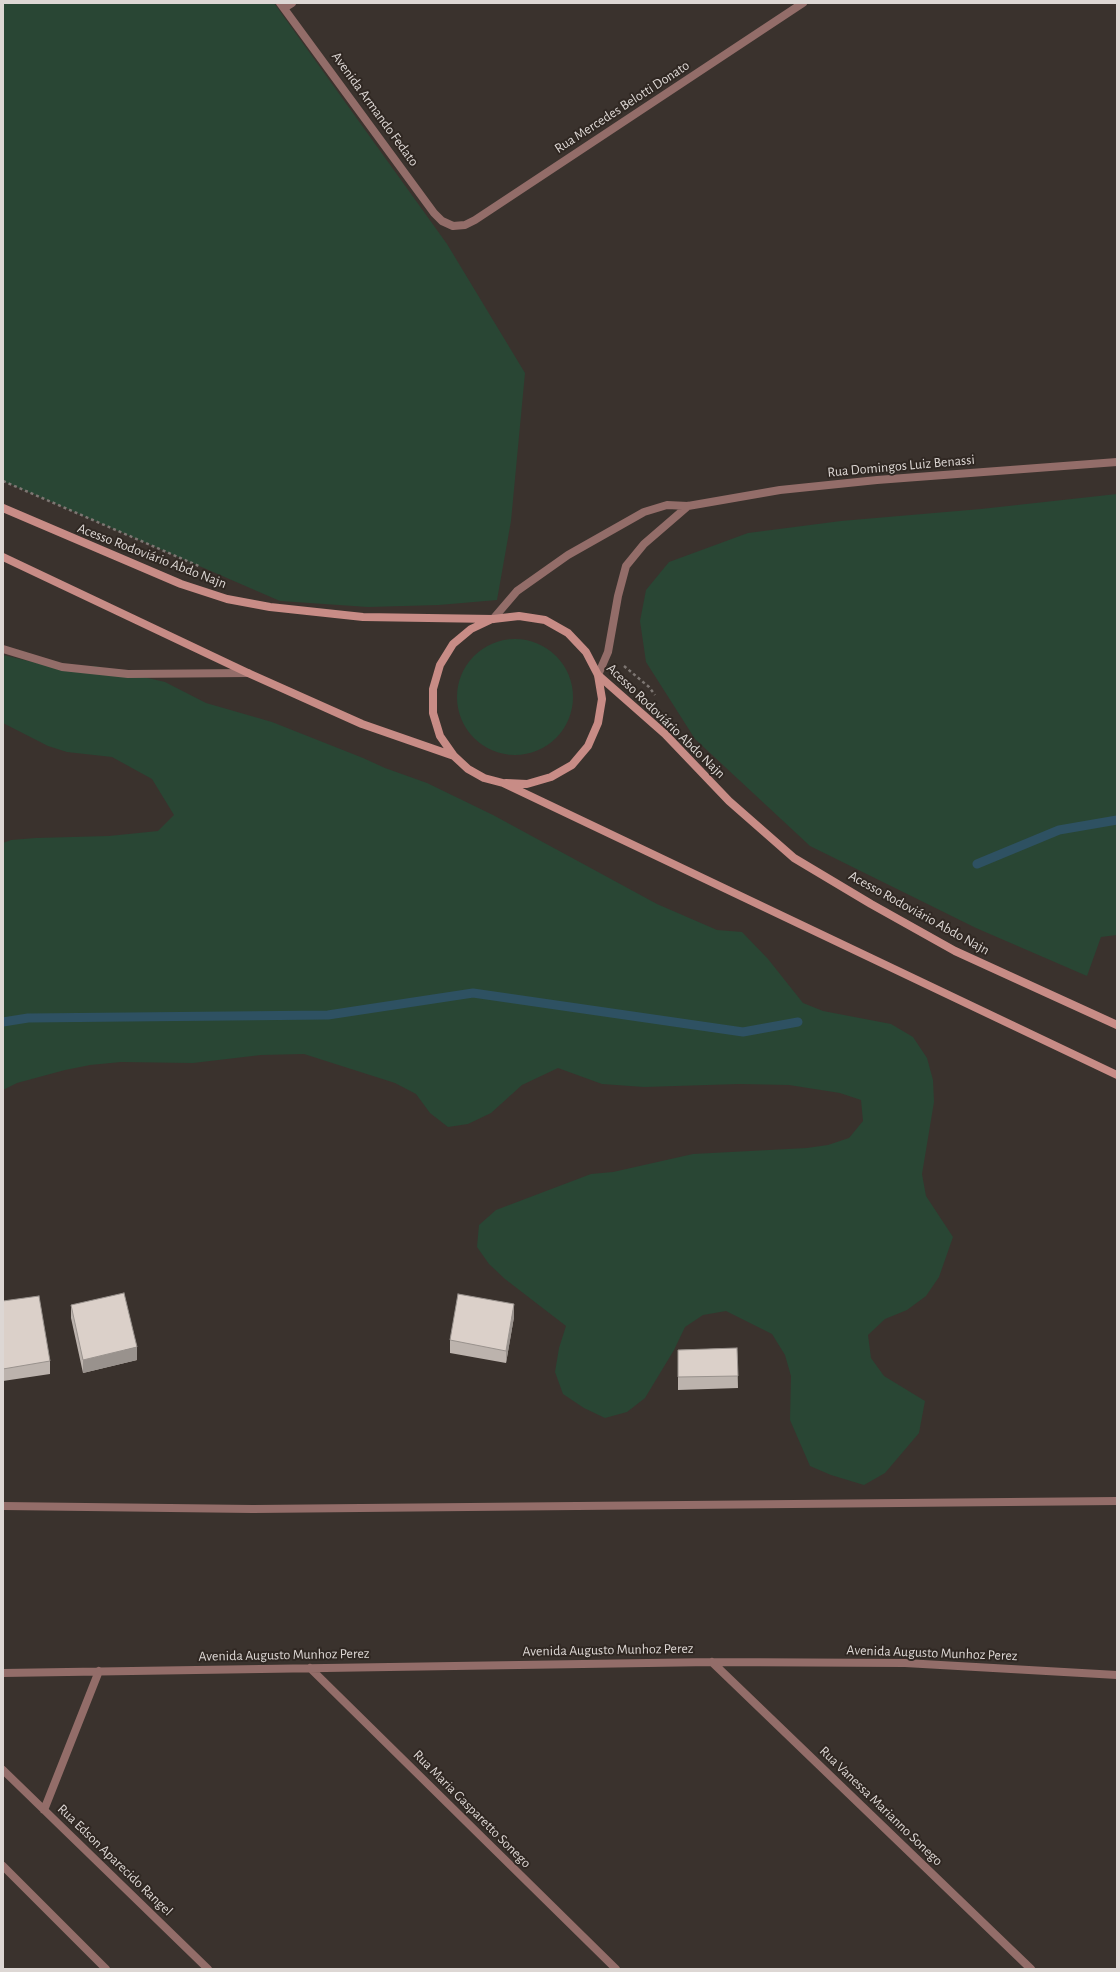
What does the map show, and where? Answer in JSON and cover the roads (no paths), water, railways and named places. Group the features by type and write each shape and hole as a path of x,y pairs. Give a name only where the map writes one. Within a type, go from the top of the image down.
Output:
{"main road":[{"name":"Acesso Rodoviário Abdo Najn","path":"3,508 181,584 227,599 270,607 363,617 493,619 519,616 545,620 568,632 586,652 598,675 665,734 729,801 794,858 871,904 955,950 1117,1025"},
{"path":"3,557 248,674 362,724 454,756"},
{"path":"493,619 471,629 453,644 440,665 433,689 433,713 440,736 454,756 468,769 484,778 503,783 1117,1075"},
{"path":"503,783 527,784 551,777 572,765 588,746 598,723 602,699 598,675"}],"street":[{"path":"282,6 292,3"},
{"name":"Rua Mercedes Belotti Donato","path":"453,226 465,225 475,220 803,3"},
{"name":"Avenida Armando Fedato","path":"282,6 434,213 442,221 453,226"},
{"name":"Rua Domingos Luiz Benassi","path":"493,619 517,591 568,555 644,512 667,505 688,506 780,490 869,480 1117,462"},
{"path":"598,675 608,652 618,596 626,566 644,544 688,506"},
{"path":"3,649 62,667 128,674 248,674"},
{"path":"3,1506 260,1509 1117,1501"},
{"name":"Avenida Augusto Munhoz Perez","path":"3,1674 99,1671 712,1662 905,1663 1117,1675"},
{"name":"Rua Vanessa Marianno Sonego","path":"712,1662 1032,1969"},
{"name":"Rua Maria Gasparetto Sonego","path":"310,1668 616,1969"},
{"path":"44,1810 99,1671"},
{"name":"Rua Edson Aparecido Rangel","path":"3,1770 208,1969"},
{"path":"3,1866 106,1969"}],"waterway":[{"path":"977,864 1059,830 1117,820"},
{"path":"3,1022 28,1018 328,1015 473,993 743,1032 798,1022"}]}
